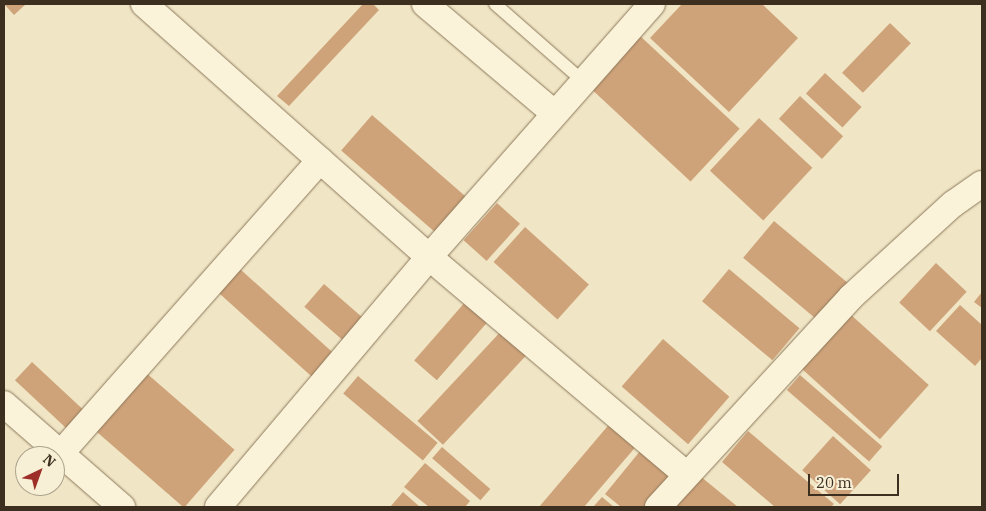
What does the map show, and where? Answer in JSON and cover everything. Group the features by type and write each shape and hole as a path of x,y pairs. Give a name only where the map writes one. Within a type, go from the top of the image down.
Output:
{"street":[{"path":"144,4 429,257 686,474"},
{"path":"424,4 554,113"},
{"path":"218,507 429,257 652,4"},
{"path":"65,448 320,160"},
{"path":"658,507 686,474 851,297 953,204 982,184"},
{"path":"4,404 53,446"},
{"path":"65,457 122,507"}],"lane":[{"path":"495,4 584,82"}],"building":[{"path":"4,4 26,4 14,15"},
{"path":"363,4 373,4 379,10 289,106 277,96"},
{"path":"682,4 762,4 798,38 729,112 650,38"},
{"path":"890,23 911,43 863,93 842,73"},
{"path":"638,34 740,129 691,181 589,87"},
{"path":"825,73 862,107 842,128 806,93"},
{"path":"800,96 843,136 822,159 779,119"},
{"path":"372,115 467,198 436,233 341,150"},
{"path":"759,118 812,168 763,220 710,171"},
{"path":"497,203 520,224 487,261 464,240"},
{"path":"774,221 849,284 818,321 743,258"},
{"path":"525,227 589,285 557,319 494,262"},
{"path":"936,263 967,292 930,331 899,302"},
{"path":"240,269 334,353 312,377 219,293"},
{"path":"729,269 799,328 772,360 702,301"},
{"path":"324,284 366,321 347,343 304,307"},
{"path":"982,292 982,308 974,302"},
{"path":"466,301 489,321 437,380 414,361"},
{"path":"960,305 982,325 982,358 975,366 936,331"},
{"path":"850,314 929,385 880,439 801,368"},
{"path":"504,328 530,352 443,445 417,421"},
{"path":"663,339 729,397 688,444 622,387"},
{"path":"32,362 85,411 68,429 15,380"},
{"path":"144,371 235,450 183,507 93,429"},
{"path":"800,375 882,447 869,462 787,390"},
{"path":"358,376 438,443 423,460 343,394"},
{"path":"612,421 639,443 584,507 539,507"},
{"path":"748,431 834,504 831,507 775,507 722,462"},
{"path":"833,436 871,470 840,504 802,470"},
{"path":"645,445 675,470 645,507 621,507 605,494"},
{"path":"442,447 490,489 480,500 432,458"},
{"path":"425,463 470,501 465,507 429,507 404,487"},
{"path":"700,476 738,507 675,507"},
{"path":"403,492 420,507 390,507"},
{"path":"602,497 614,507 593,507"}]}
